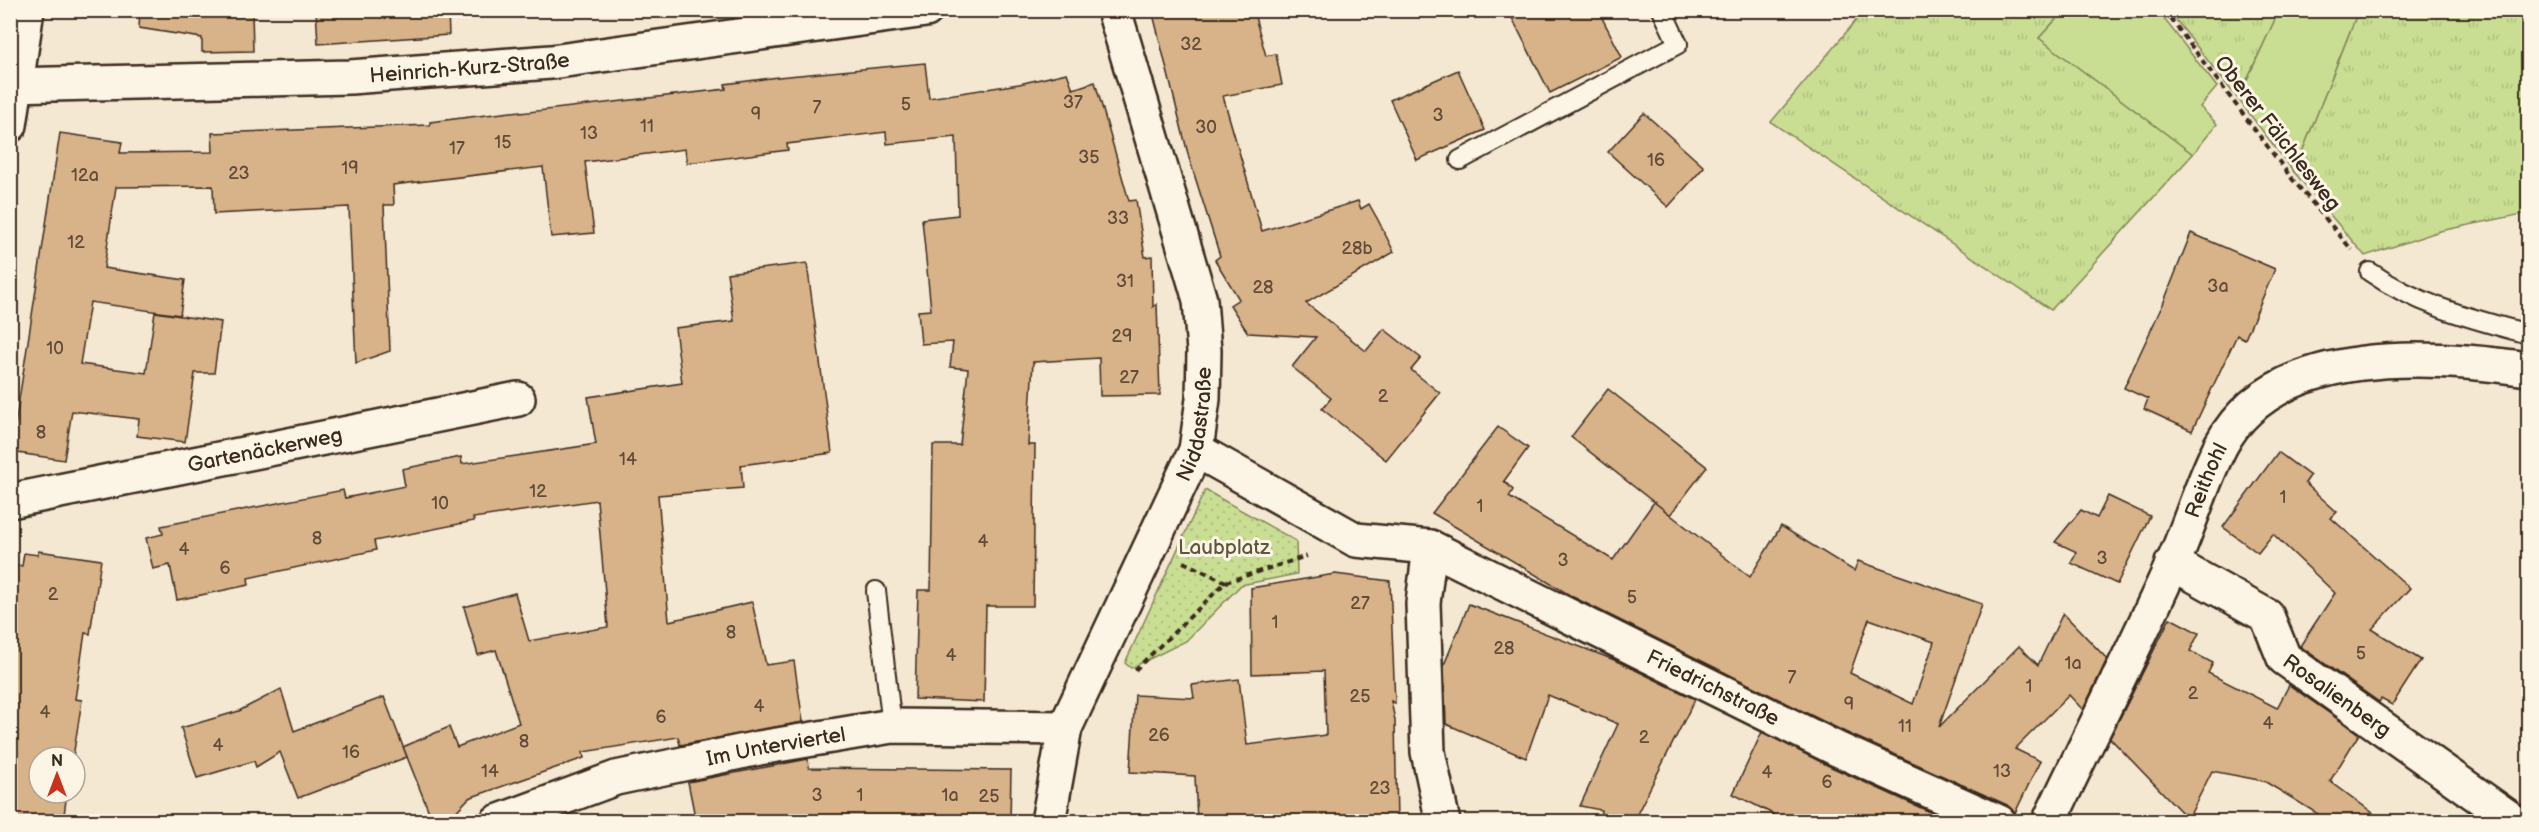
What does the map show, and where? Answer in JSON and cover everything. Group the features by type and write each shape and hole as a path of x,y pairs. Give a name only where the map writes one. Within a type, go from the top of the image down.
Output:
{"street":[{"path":"10,125 13,86 27,10"},
{"name":"Heinrich-Kurz-Straße","path":"13,86 350,77 551,62 926,10"},
{"name":"Niddastraße","path":"1048,822 1065,728 1196,450 1203,399 1204,351 1200,300 1114,10"},
{"name":"Reithohl","path":"2049,822 2172,563 2222,444 2248,409 2282,387 2324,368 2368,362 2432,360 2529,369"},
{"name":"Gartenäckerweg","path":"10,501 519,399"},
{"path":"1196,450 1356,540 1430,547 1423,603 1428,752 1443,822"},
{"name":"Friedrichstraße","path":"1430,547 1837,748 1999,822"},
{"name":"Rosalienberg","path":"2172,563 2267,616 2284,658 2515,822"},
{"name":"Im Unterviertel","path":"497,822 616,778 759,748 892,726 1065,728"}],"lane":[{"path":"1460,160 1678,44 1662,10"},
{"path":"2370,272 2398,292 2475,320 2529,334"},
{"path":"876,591 892,726"}],"path":[{"name":"Oberer Fälchlesweg","path":"2164,10 2293,180 2370,272"},
{"path":"1087,683 1112,691 1226,582 1356,540"},
{"path":"1150,546 1226,582"}],"green space":[{"path":"1864,11 2064,11 2039,38 2193,154 2051,310 1771,122"},
{"path":"2064,11 2158,11 2217,87 2200,107 2217,124 2193,154 2039,38"},
{"path":"2169,11 2279,11 2238,99"},
{"path":"2279,11 2358,11 2294,172 2238,99"},
{"path":"2358,11 2528,11 2528,213 2440,231 2365,256 2294,172"},
{"name":"Laubplatz","path":"1205,490 1296,541 1297,574 1241,585 1186,641 1131,668 1125,663"}],"building":[{"path":"140,10 252,10 253,51 202,52 202,38 139,28"},
{"path":"316,10 448,10 449,35 318,44"},
{"path":"1152,10 1253,10 1266,56 1276,54 1282,85 1223,96 1262,231 1358,201 1361,209 1369,204 1378,220 1394,252 1306,303 1366,351 1384,329 1421,358 1411,370 1440,393 1386,460 1322,409 1331,398 1292,367 1316,337 1248,333 1230,305 1239,299 1215,260 1220,256 1189,158"},
{"path":"1508,10 1598,10 1622,57 1550,93"},
{"path":"925,63 929,98 1019,84 1067,73 1073,89 1095,82 1129,201 1136,200 1145,257 1152,256 1153,307 1157,304 1160,395 1100,396 1099,358 1033,362 1028,445 1035,445 1033,606 986,606 984,702 915,699 918,590 931,590 933,445 960,445 968,369 950,367 953,342 921,344 918,311 931,310 922,219 958,215 956,137 887,144 886,132 787,144 788,150 687,163 685,149 585,162 594,233 551,237 543,167 393,185 394,205 384,205 390,351 356,363 349,207 214,214 213,186 116,187 104,268 185,280 180,315 90,302 80,364 146,373 155,312 221,322 214,373 195,373 185,442 137,436 139,419 72,411 64,460 11,452 60,133 122,142 120,153 213,152 212,133 430,125 430,122 478,116 726,89 725,84 778,77"},
{"path":"1458,70 1485,130 1417,160 1390,100"},
{"path":"1644,113 1704,167 1668,207 1608,152"},
{"path":"2191,233 2275,269 2245,339 2237,335 2192,431 2144,409 2148,399 2124,388 2163,304"},
{"path":"807,263 832,453 741,465 743,488 658,495 669,621 752,602 766,665 794,661 803,722 680,745 678,737 583,752 584,758 469,798 446,822 433,822 403,747 449,727 457,747 519,723 496,650 478,655 464,607 515,593 529,641 608,627 597,500 473,518 474,521 374,541 376,550 248,578 249,585 177,600 170,565 153,569 146,538 163,534 161,526 343,490 345,498 405,486 402,469 461,457 462,464 596,444 588,397 682,383 675,328 734,321 727,273"},
{"path":"1608,389 1707,467 1670,515 1571,437"},
{"path":"1498,427 1528,448 1504,481 1513,490 1509,497 1613,560 1654,502 1750,577 1781,526 1854,571 1858,561 1982,604 1939,727 2019,646 2038,665 2063,613 2107,659 2083,710 2069,695 2015,749 2040,761 2015,813 2007,805 1845,732 1573,597 1432,513","holes":["1869,619 1934,642 1913,704 1850,673"]},
{"path":"2278,452 2310,476 2305,483 2337,512 2331,518 2410,588 2372,629 2421,660 2392,705 2381,699 2379,702 2300,646 2335,593 2273,534 2258,553 2223,527"},
{"path":"2108,496 2150,516 2117,584 2071,563 2077,552 2055,542 2081,510 2097,518"},
{"path":"38,551 101,560 90,634 85,633 75,699 82,700 75,745 27,745 27,805 65,805 63,822 10,822 10,564 22,566 24,553 38,555"},
{"path":"1335,574 1390,581 1395,703 1391,701 1395,720 1397,822 1197,822 1195,776 1130,772 1135,695 1194,698 1192,685 1239,679 1247,745 1326,735 1324,671 1252,674 1251,588"},
{"path":"1469,604 1617,661 1695,699 1633,822 1600,822 1601,810 1580,806 1618,724 1548,695 1526,758 1446,724 1444,665"},
{"path":"2170,618 2199,633 2190,651 2213,663 2208,673 2277,708 2289,685 2359,734 2330,781 2385,822 2331,822 2264,781 2212,771 2188,819 2110,738"},
{"path":"281,689 294,731 384,697 407,757 298,798 280,752 256,767 254,761 197,778 181,728 239,711"},
{"path":"1762,732 1829,766 1952,822 1782,822 1771,813 1733,794"},
{"path":"808,759 809,768 1011,770 1010,822 696,822 688,782"}]}
